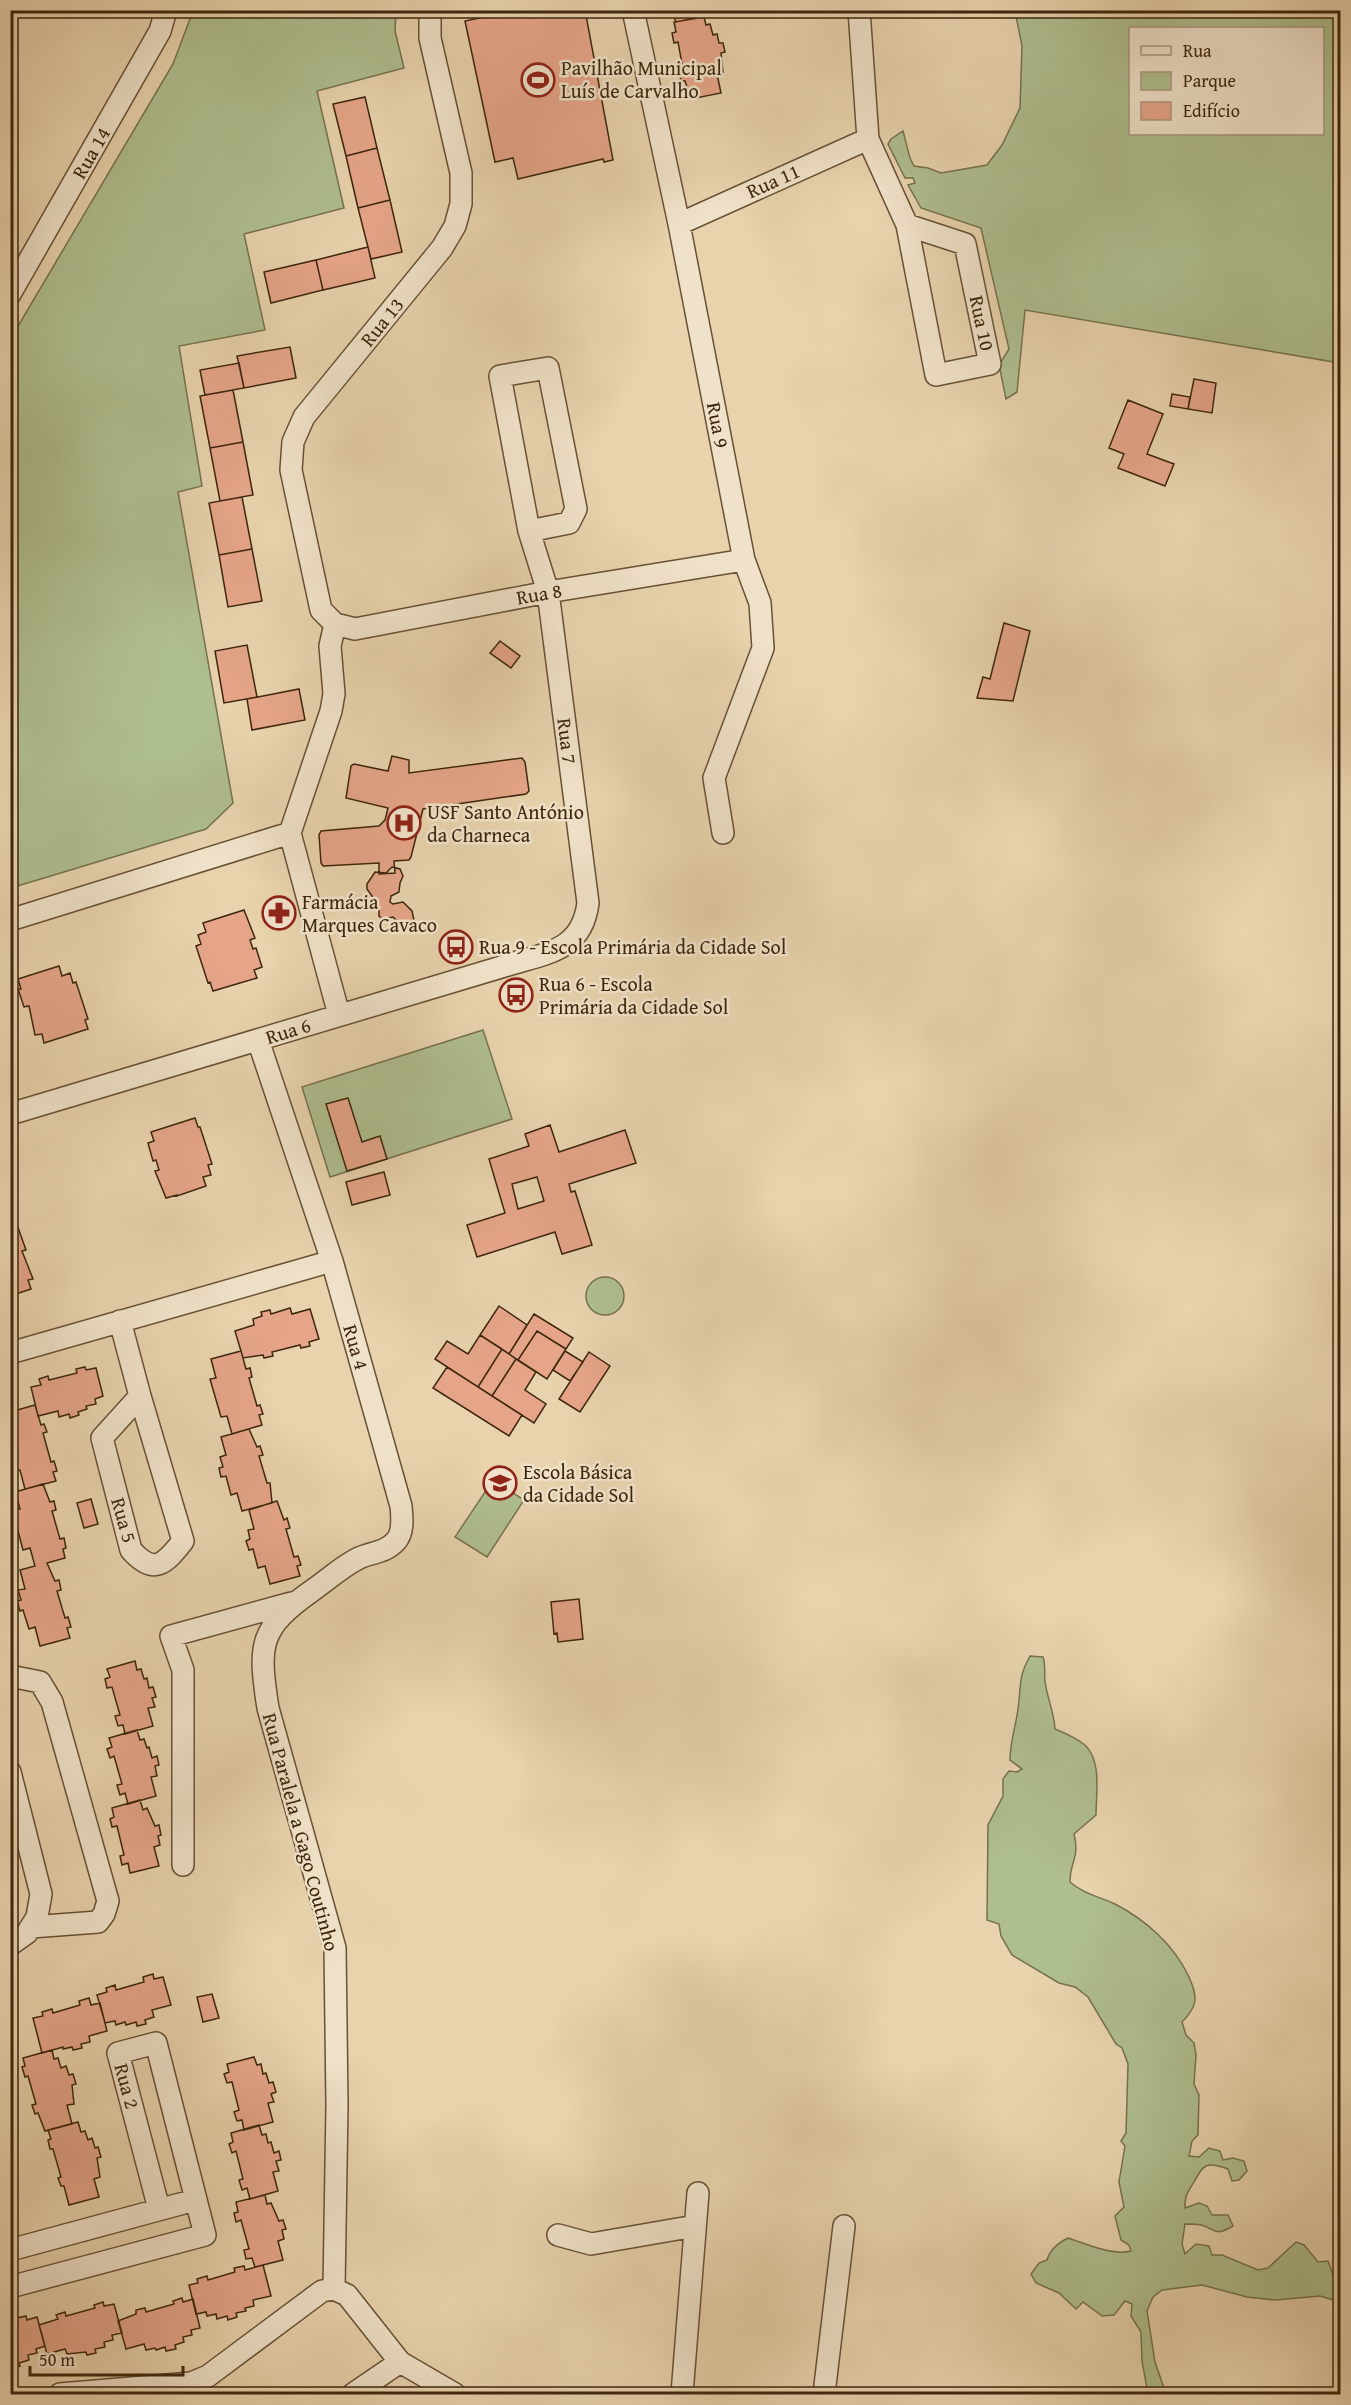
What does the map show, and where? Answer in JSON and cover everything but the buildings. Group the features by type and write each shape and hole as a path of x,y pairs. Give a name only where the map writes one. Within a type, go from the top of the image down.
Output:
{"street":[{"name":"Rua 14","path":"10,294 160,32 166,10"},
{"name":"Rua 13","path":"335,624 321,610 291,470 294,442 304,417 442,248 455,226 461,204 461,173 430,38 430,10"},
{"name":"Rua 9","path":"633,10 679,224 744,560 760,603 763,648 714,778 723,833"},
{"name":"Rua 10","path":"859,10 868,139 907,225 936,375 990,364 965,244 907,225"},
{"name":"Rua 11","path":"679,224 868,139"},
{"name":"Rua 7","path":"529,531 569,523 576,509 548,368 501,376 529,531 548,592 588,903 584,924 575,938 566,946"},
{"name":"Rua 8","path":"335,624 355,629 548,592 744,560"},
{"path":"335,624 330,646 334,694 332,711 290,833 339,1015"},
{"path":"10,920 290,833"},
{"name":"Rua 6","path":"10,1114 508,966 566,946"},
{"name":"Rua 4","path":"258,1040 332,1261 401,1506 402,1526 397,1540 382,1552 362,1556 337,1570 295,1602"},
{"path":"10,1353 332,1261"},
{"name":"Rua 5","path":"120,1321 183,1541 167,1561 153,1565 142,1562 131,1550 102,1438 140,1396"},
{"path":"183,1865 183,1670 171,1636 295,1602"},
{"name":"Rua Paralela a Gago Coutinho","path":"295,1602 278,1618 268,1632 263,1675 268,1708 335,1948 337,2105 334,2289"},
{"path":"10,1676 40,1682 52,1702 108,1901 104,1914 98,1922 31,1927"},
{"path":"10,1772 40,1894 37,1917 27,1933 10,1945"},
{"name":"Rua 2","path":"10,2287 205,2235 156,2043 118,2053 159,2209"},
{"path":"682,2394 698,2193"},
{"path":"10,2250 195,2200"},
{"path":"558,2235 591,2244 695,2226"},
{"path":"825,2394 844,2226"},
{"path":"60,2394 191,2383 199,2380 208,2376 322,2291 334,2289 347,2295 400,2362 455,2394"},
{"path":"353,2394 400,2362"}],"green space":[{"path":"193,11 396,11 395,31 404,68 317,91 344,208 244,234 265,330 179,346 202,486 178,492 233,803 206,829 11,888 11,338 173,64"},
{"path":"1015,11 1340,11 1340,363 1025,310 1017,392 1006,399 999,365 1009,349 981,228 921,208 908,185 915,183 913,178 905,178 888,144 891,139 903,131 914,166 941,173 987,165 1002,145 1020,108 1022,46"},
{"path":"483,1030 512,1119 330,1177 302,1087"},
{"path":"605,1277 619,1282 624,1296 619,1310 605,1315 591,1310 586,1296 591,1282"},
{"path":"493,1480 524,1500 487,1557 455,1537"},
{"path":"1030,1656 1043,1657 1046,1687 1055,1729 1085,1745 1094,1760 1096,1769 1096,1815 1074,1834 1076,1849 1070,1882 1138,1918 1158,1934 1183,1965 1195,1996 1194,2006 1182,2022 1186,2035 1194,2043 1196,2055 1194,2084 1199,2095 1198,2135 1192,2141 1189,2156 1199,2157 1209,2148 1220,2151 1223,2160 1233,2158 1244,2161 1247,2171 1239,2180 1232,2181 1228,2169 1210,2165 1200,2171 1187,2194 1185,2208 1199,2203 1207,2206 1212,2215 1228,2215 1233,2226 1216,2232 1201,2225 1185,2224 1182,2244 1185,2254 1196,2244 1209,2246 1212,2255 1222,2255 1258,2270 1268,2268 1296,2242 1304,2245 1318,2262 1328,2261 1336,2283 1340,2280 1340,2302 1320,2296 1275,2300 1247,2297 1202,2285 1162,2290 1153,2297 1147,2311 1155,2362 1166,2394 1148,2394 1142,2361 1141,2332 1131,2316 1132,2304 1125,2301 1114,2315 1102,2316 1083,2302 1076,2309 1059,2293 1036,2283 1031,2274 1039,2263 1047,2260 1055,2247 1068,2238 1108,2251 1131,2251 1129,2245 1121,2240 1115,2216 1124,2207 1119,2182 1125,2146 1121,2141 1126,2133 1128,2064 1122,2048 1116,2044 1088,1997 1075,1987 1059,1983 1012,1955 1001,1936 999,1924 987,1920 988,1825 1003,1796 1003,1779 1009,1771 1017,1772 1022,1769 1010,1760 1010,1752 1022,1677"}],"place":[{"name":"Pavilhão Municipal Luís de Carvalho","path":"538,80"},
{"name":"USF Santo António da Charneca","path":"404,823"},
{"name":"Farmácia Marques Cavaco","path":"279,913"},
{"name":"Rua 9 - Escola Primária da Cidade Sol","path":"456,947"},
{"name":"Rua 6 - Escola Primária da Cidade Sol","path":"516,995"},
{"name":"Escola Básica da Cidade Sol","path":"500,1483"}]}
